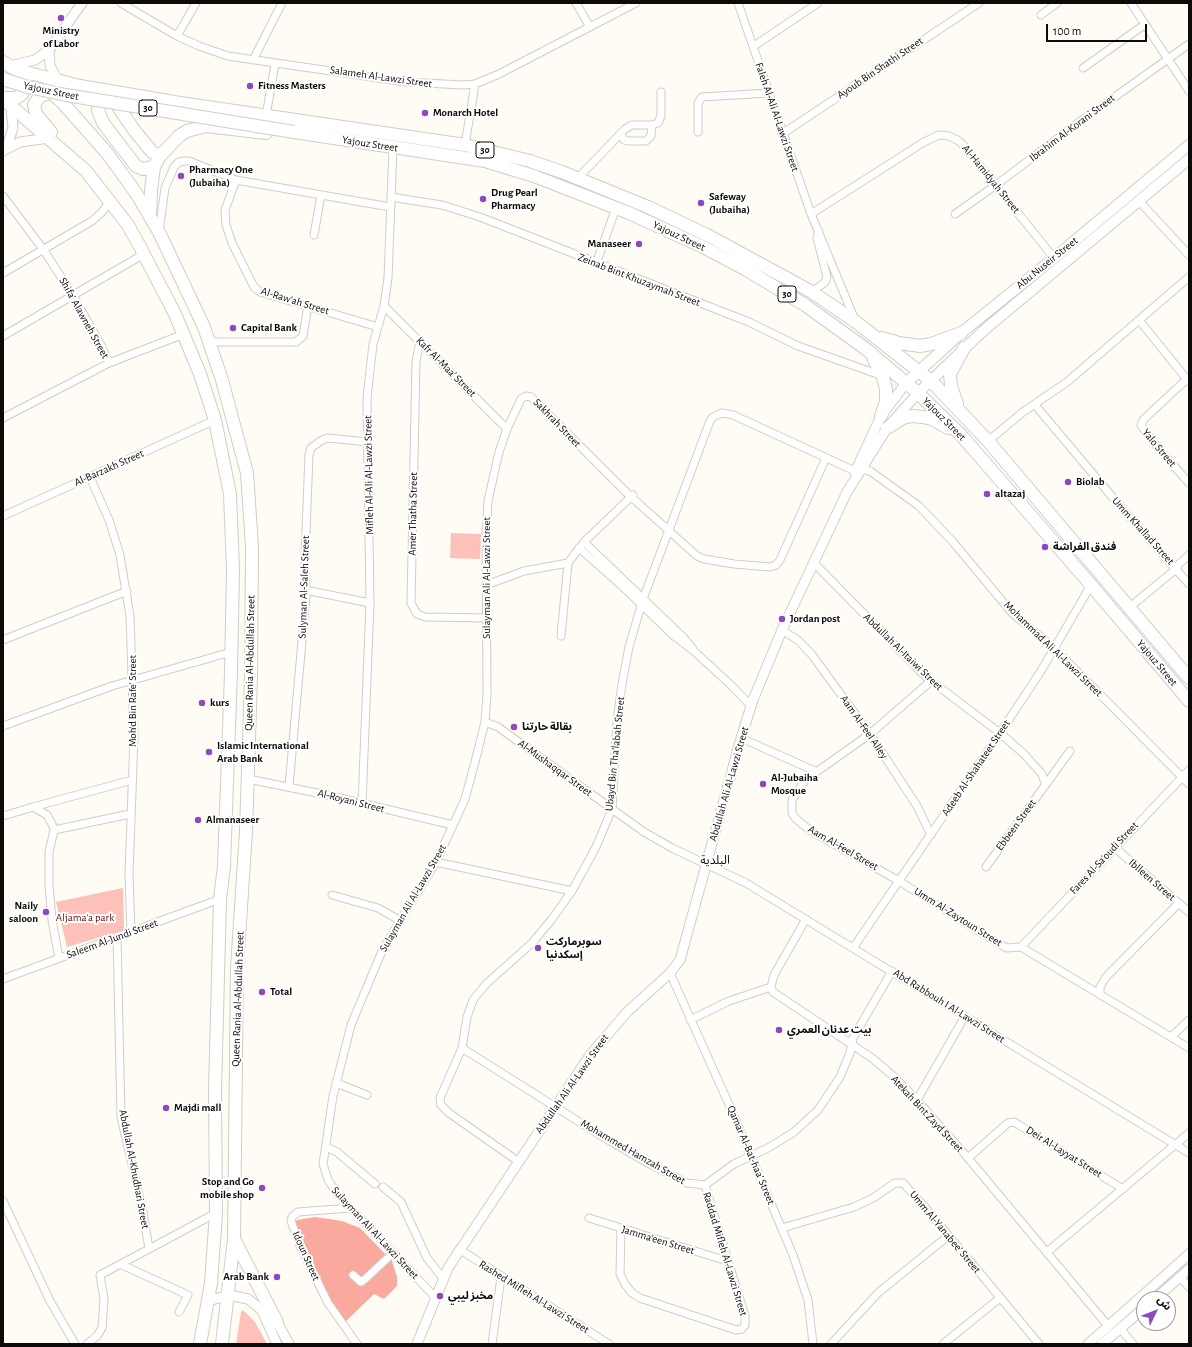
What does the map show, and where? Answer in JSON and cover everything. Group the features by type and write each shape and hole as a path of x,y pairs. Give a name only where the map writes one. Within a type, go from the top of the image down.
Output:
{"main road":[{"name":"Yajouz Street","path":"14,69 80,86 109,91 465,145 530,161 578,178 648,207 707,235 812,292 856,322 931,381 988,441 1189,678"},
{"name":"Queen Rania Al-Abdullah Street","path":"14,69 50,91 93,135 136,193 159,232 210,342 241,446 249,491 252,547 252,678 243,892 236,968 234,1239 229,1295 222,1344"},
{"path":"6,101 16,98 22,94 25,87 14,69"},
{"name":"Yajouz Street","path":"3,78 35,89 66,95 393,148 485,161 534,176 616,208 703,246 805,305 866,349 918,393 961,435 1189,701"},
{"path":"66,152 34,110 34,105 38,99 50,91 80,86"},
{"path":"150,217 151,190 157,162 152,152 134,130 109,91 98,110 103,123 136,166 143,169 157,162 179,136 197,127 228,128 287,136 298,136 299,133"},
{"name":"Queen Rania Al-Abdullah Street","path":"6,101 86,171 128,226 144,254 184,334 200,374 215,420 230,494 233,569 224,866 220,900 215,1090 216,1213 213,1269 200,1344"},
{"name":"Abu Nuseir Street","path":"906,383 961,333 1054,258 1189,145"},
{"name":"Abu Nuseir Street","path":"918,393 964,348 1189,159"},
{"path":"872,335 915,346 931,344 961,333"},
{"path":"959,409 951,386 950,378 951,369 964,348"},
{"path":"866,349 883,376 886,389 886,402 881,416"},
{"path":"887,428 903,418 923,417 943,424 961,435"},
{"path":"234,1239 277,1322"},
{"path":"213,1269 224,1270 232,1267"}],"street":[{"path":"14,69 49,50 82,3"},
{"name":"Salameh Al-Lawzi Street","path":"121,3 177,36 199,46 228,56 274,64 315,68 428,84 463,85 475,84 499,74 636,3"},
{"path":"177,36 196,3"},
{"path":"253,60 282,3"},
{"path":"576,3 590,27"},
{"name":"Faleh Al-Ali Al-Lawzi Street","path":"738,3 754,46 782,134 811,214 819,230 856,322"},
{"path":"754,46 818,3"},
{"name":"Ayoub Bin Shathi Street","path":"782,134 979,3"},
{"path":"1041,15 1057,3"},
{"path":"1131,3 1144,25 1189,91"},
{"path":"1083,68 1144,25"},
{"name":"Ibrahim Al-Korani Street","path":"955,214 1074,126 1189,44"},
{"path":"49,50 50,66 57,80"},
{"path":"266,116 274,64"},
{"path":"465,145 475,84"},
{"path":"578,178 613,141 621,135 625,129 632,125 652,125 660,120 661,92"},
{"path":"698,132 698,103 702,97 769,93"},
{"path":"5,149 14,128 6,101"},
{"path":"621,135 624,140 628,141 646,141 651,136 652,125"},
{"name":"Al-Hamidyah Street","path":"811,214 900,156 939,135 949,136 959,141 1054,258"},
{"path":"5,149 26,140 49,138"},
{"name":"Mifleh Al-Ali Al-Lawzi Street","path":"362,804 370,603 368,390 373,344 384,306 388,278 393,148"},
{"path":"159,232 165,188 174,167 179,162 189,161 236,180 390,207"},
{"name":"Al-Raw’ah Street","path":"236,180 228,201 225,218 232,243 254,287 260,292 378,327"},
{"path":"314,235 321,195"},
{"name":"Shifa' Alawneh Street","path":"3,196 43,249 72,294 101,344 109,363 3,418"},
{"name":"Zeinab Bint Khuzaymah Street","path":"390,197 442,205 461,211 749,322 798,346 883,376"},
{"path":"3,273 92,221 102,212 110,201"},
{"path":"1139,201 1189,255"},
{"path":"596,264 616,208"},
{"name":"Faleh Al-Ali Al-Lawzi Street","path":"812,292 825,282 827,277 817,238 819,230"},
{"path":"3,336 72,294 144,254"},
{"path":"988,441 1023,412 1067,382 1189,277"},
{"path":"210,342 296,342 303,336 308,305"},
{"name":"Kafr Al-Maa’ Street","path":"384,306 507,429"},
{"path":"1139,320 1188,380"},
{"path":"109,363 184,334"},
{"name":"Amer Thatha Street","path":"420,342 416,368 411,603 417,614 425,617 487,618"},
{"name":"Yalo Street","path":"1188,380 1143,420 1141,426 1189,483"},
{"name":"Abdullah Ali Al-Lawzi Street","path":"859,470 881,416 906,383"},
{"name":"Abdullah Ali Al-Lawzi Street","path":"418,1344 442,1278 459,1249 590,1055 627,1012 670,973 682,956 741,738 751,706 782,630 847,492 859,470 887,428 918,393"},
{"name":"Sulayman Ali Al-Lawzi Street","path":"435,1297 350,1208 332,1187 325,1175 323,1164 336,1083 351,1025 382,951 399,920 436,862 465,799 485,722 488,695 486,536 488,501 499,452 507,429 521,399 526,396 531,397"},
{"name":"Sakhrah Street","path":"531,397 634,498 700,558 734,564 773,567 780,560 826,458"},
{"name":"Umm Khallad Street","path":"1035,405 1120,506 1189,584"},
{"name":"Mohammad Ali Al-Lawzi Street","path":"717,415 722,413 733,415 826,458 859,470 870,471 919,506 953,542 1013,614 1053,648 1189,784"},
{"name":"Ubayd Bin Tha’labah Street","path":"519,1162 449,1113 441,1105 440,1098 462,1048 467,1017 473,1000 486,984 532,944 572,891 596,847 612,809 614,763 622,684 629,647 642,602 670,531 708,426 717,415"},
{"name":"Al-Barzakh Street","path":"3,516 215,420"},
{"name":"Sulyman Al-Saleh Street","path":"289,786 305,590 309,455 311,448 316,443 328,438 368,442"},
{"name":"Moh'd Bin Rafe' Street","path":"90,477 111,525 120,554 127,591 132,637 132,780 129,874 131,932"},
{"path":"561,636 568,562 581,545 634,498"},
{"path":"581,545 642,602 688,642 694,651 751,706"},
{"path":"1130,607 1176,569 1179,564 1189,555"},
{"path":"486,585 524,571 568,562"},
{"name":"Abdullah Al-Itaiwi Street","path":"814,562 863,614 931,681 1000,733"},
{"name":"Adeeb Al-Shahateet Street","path":"853,948 1041,671 1091,585"},
{"path":"305,590 370,603"},
{"path":"3,640 127,591"},
{"name":"Aam Al-Feel Alley","path":"782,630 799,641 812,655 870,734 917,806 931,835"},
{"path":"3,726 88,694 231,652"},
{"name":"Aam Al-Feel Street","path":"899,881 811,830 796,819 792,813 792,800 798,788 815,771 870,734 931,681"},
{"name":"Al-Mushaqqar Street","path":"485,722 498,727 651,836 707,864"},
{"path":"1000,733 1042,774 1045,783"},
{"path":"741,738 815,771"},
{"name":"Ebbeen Street","path":"986,867 1045,783 1070,751"},
{"name":"Fares Al-Sa’oudi Street","path":"1021,947 1114,847 1189,770"},
{"name":"Al-Royani Street","path":"248,779 289,786 453,825"},
{"path":"3,816 132,780"},
{"path":"33,808 47,815 54,830 49,852 49,885 52,920 60,958"},
{"path":"54,830 130,814"},
{"name":"Iblleen Street","path":"1114,847 1189,912"},
{"path":"436,862 572,891"},
{"name":"Abd Rabbouh I Al-Lawzi Street","path":"707,864 746,883 1189,1152"},
{"name":"Umm Al-Zaytoun Street","path":"899,881 1007,948 1021,947 1189,1048"},
{"path":"332,895 378,908 399,920"},
{"name":"Saleem Al-Jundi Street","path":"3,979 220,900"},
{"path":"1100,995 1100,987 1106,977 1179,903"},
{"path":"690,1020 729,1001 771,987 774,975 806,919"},
{"name":"Abdullah Al-Khudhari Street","path":"117,937 121,1117 143,1212 149,1249"},
{"path":"705,1185 734,1164 768,1148 794,1132 818,1110 840,1077 853,1038 892,971"},
{"name":"Qamar Al-Bat-haa’ Street","path":"670,973 782,1228 808,1300 813,1344"},
{"name":"Atekah Bint Zayd Street","path":"771,987 781,998 851,1044 892,1075 917,1100 968,1158 1109,1327"},
{"path":"917,1100 965,1016"},
{"path":"1171,1036 1189,1020"},
{"name":"Mohammed Hamzah Street","path":"462,1048 600,1135 646,1162 687,1183 705,1185"},
{"path":"336,1083 367,1095"},
{"name":"Deir Al-Layyat Street","path":"968,1158 1008,1123 1014,1122 1123,1189"},
{"path":"1047,1252 1189,1133"},
{"path":"326,1147 337,1152 375,1184"},
{"name":"Umm Al-Yanabee’ Street","path":"782,1228 860,1205 895,1183 900,1183 915,1196 1039,1344"},
{"name":"Raddad Mifleh Al-Lawzi Street","path":"620,1228 620,1274 632,1293 640,1298 740,1330 745,1327 745,1316 705,1185"},
{"path":"384,1187 402,1202 427,1258 442,1278"},
{"path":"3,1200 47,1295 75,1344"},
{"name":"Idoun Street","path":"350,1208 298,1212 292,1217 291,1221 300,1246 328,1303 357,1344"},
{"path":"87,1344 97,1336 102,1328 104,1299 100,1276 216,1213"},
{"name":"Jamma’een Street","path":"589,1218 727,1261"},
{"path":"832,1344 878,1293 948,1236"},
{"name":"Rashed Mifleh Al-Lawzi Street","path":"459,1249 609,1344"},
{"path":"353,1275 360,1282 364,1280 393,1253"},
{"path":"1088,1344 1109,1327 1189,1254"},
{"path":"122,1265 188,1295 179,1312"},
{"path":"1164,1291 1189,1269"},
{"path":"492,1344 501,1277"},
{"path":"1180,1277 1189,1287"},
{"path":"208,1301 229,1295 244,1298 260,1308 277,1322 289,1344"},
{"path":"943,1344 1000,1298"},
{"path":"260,1308 277,1344"},
{"path":"1102,1344 1136,1315"},
{"path":"1120,1329 1133,1344"}],"green space":[{"path":"451,533 481,534 480,559 450,558"},
{"name":"Aljama'a park","path":"123,888 124,930 67,947 56,902"},
{"path":"243,1310 255,1322 267,1344 236,1344 241,1312"}],"shaded area":[{"path":"315,1217 342,1221 360,1228 392,1261 397,1277 397,1286 384,1299 374,1294 343,1324 321,1287 294,1223 297,1220"}],"place":[{"name":"Ministry of Labor","path":"61,18"},
{"name":"Fitness Masters","path":"250,86"},
{"name":"Monarch Hotel","path":"425,113"},
{"name":"Pharmacy One (Jubaiha)","path":"181,176"},
{"name":"Drug Pearl Pharmacy","path":"483,199"},
{"name":"Safeway (Jubaiha)","path":"701,203"},
{"name":"Manaseer","path":"639,244"},
{"name":"Capital Bank","path":"233,328"},
{"name":"Biolab","path":"1068,482"},
{"name":"altazaj","path":"987,494"},
{"name":"فندق الفراشة","path":"1045,547"},
{"name":"Jordan post","path":"782,619"},
{"name":"kurs","path":"202,703"},
{"name":"بقالة حارتنا","path":"514,727"},
{"name":"Islamic International Arab Bank","path":"209,752"},
{"name":"Al-Jubaiha Mosque","path":"763,784"},
{"name":"Almanaseer","path":"198,820"},
{"name":"Naily saloon","path":"46,912"},
{"name":"سوبرماركت إسكدنيا","path":"538,948"},
{"name":"Total","path":"262,992"},
{"name":"بيت عدنان العمري","path":"779,1030"},
{"name":"Majdi mall","path":"166,1108"},
{"name":"Stop and Go mobile shop","path":"262,1188"},
{"name":"Arab Bank","path":"277,1277"},
{"name":"مخبز ليبي","path":"440,1296"}],"district":[{"name":"البلدية","path":"715,860"}]}
